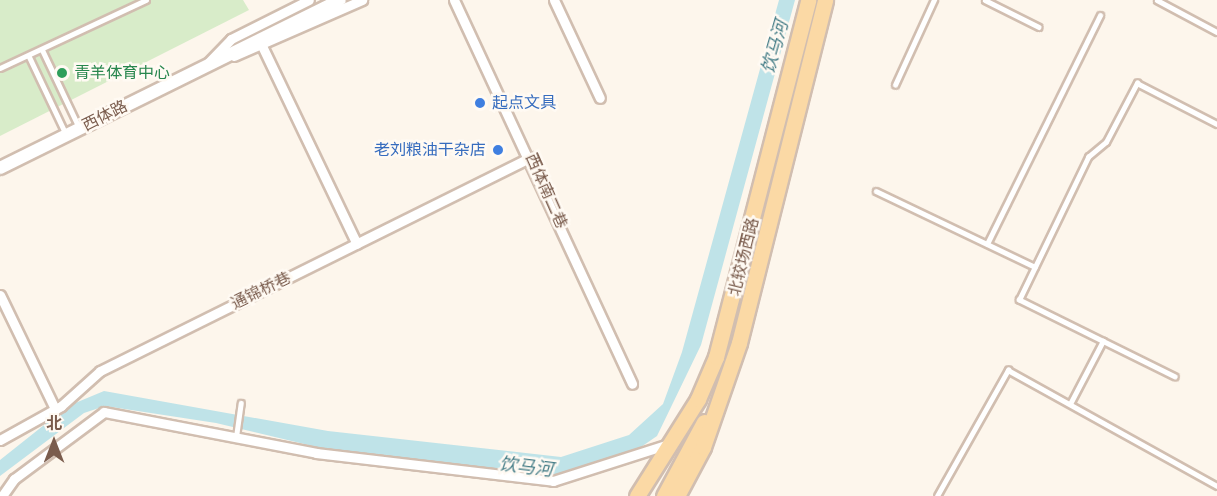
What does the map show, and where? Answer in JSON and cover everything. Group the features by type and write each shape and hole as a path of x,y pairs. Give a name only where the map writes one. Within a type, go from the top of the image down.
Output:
{"main road":[{"name":"北较场西路","path":"637,496 666,445 698,399 735,293 808,0"},
{"name":"北较场西路","path":"677,496 703,447 718,396 739,343 825,0"},
{"path":"664,496 718,396"},
{"path":"648,496 698,399"}],"street":[{"name":"西体路","path":"209,62 231,39 309,0"},
{"name":"西体路","path":"0,168 209,62 340,0"},
{"name":"西体路","path":"209,62 264,48 362,0"},
{"name":"西体南二巷","path":"454,0 531,157 633,384"},
{"path":"554,0 600,98"},
{"path":"264,48 357,244"},
{"name":"通锦桥巷","path":"0,440 55,409 100,371 531,157"},
{"path":"0,295 55,409"},
{"path":"3,496 14,479 104,412 316,453 553,481 666,445"}],"lane":[{"path":"0,68 146,0"},
{"path":"895,85 934,0"},
{"path":"985,0 1039,27"},
{"path":"1157,0 1217,32"},
{"path":"987,244 1100,15"},
{"path":"42,50 80,129"},
{"path":"29,56 67,135"},
{"path":"1175,377 1019,300 1088,157 1106,142 1137,83 1217,124"},
{"path":"876,191 1035,267"},
{"path":"1070,404 1103,341"},
{"path":"937,496 1008,370 1217,486"},
{"path":"236,436 241,403"}],"green space":[{"name":"青羊体育中心","path":"0,0 243,0 249,10 0,136"}],"water":[{"name":"饮马河","path":"779,0 795,0 701,345 657,436 625,458 548,478 346,454 216,423 105,406 84,413 0,476 0,460 68,406 104,391 328,431 561,457 629,435 663,404 682,352"}],"place":[{"name":"青羊体育中心","path":"62,73"},
{"name":"起点文具","path":"480,103"},
{"name":"老刘粮油干杂店","path":"498,150"}]}
